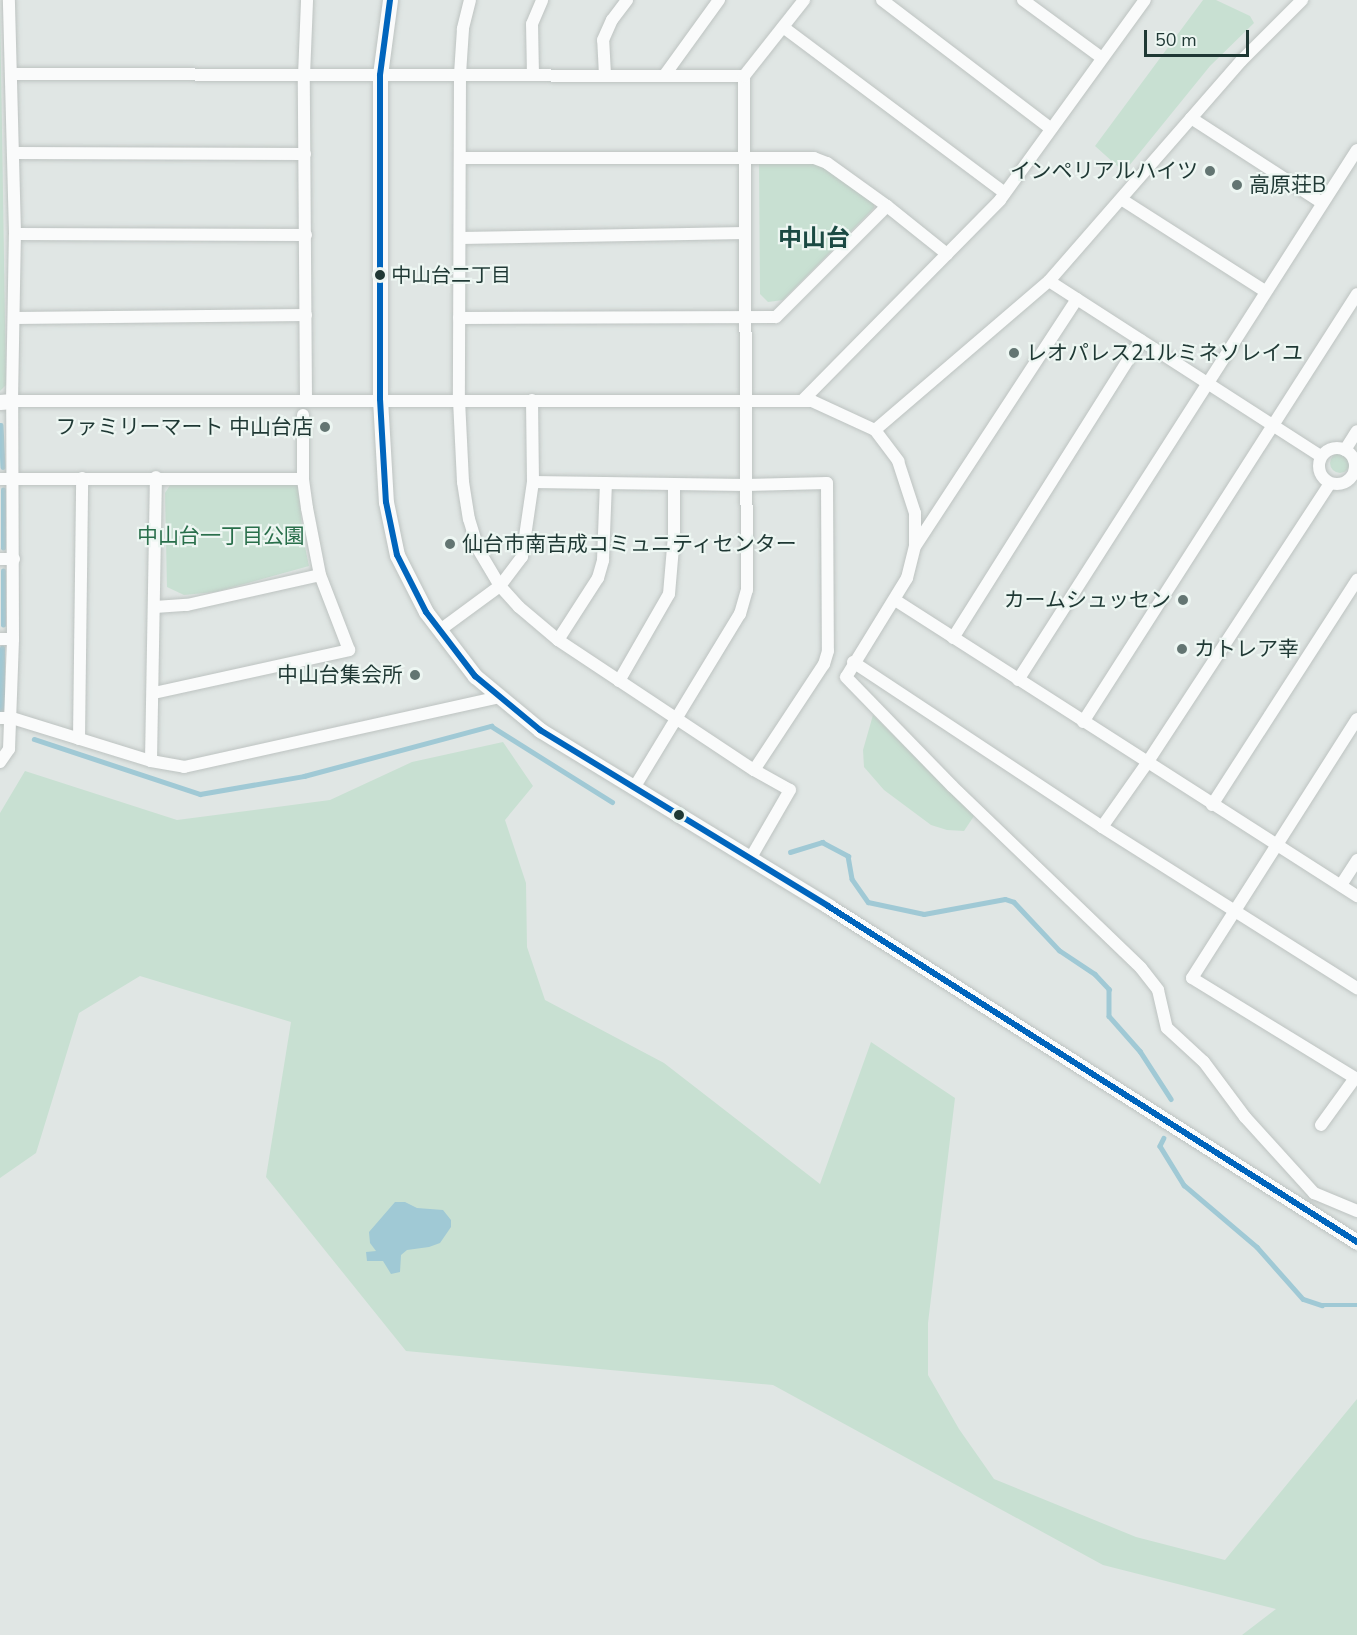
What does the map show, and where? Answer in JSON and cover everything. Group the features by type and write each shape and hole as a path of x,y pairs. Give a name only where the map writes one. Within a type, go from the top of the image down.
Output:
{"street":[{"path":"0,762 9,749 6,718 13,639 14,559 6,479 6,401 14,318 15,234 9,0"},
{"path":"306,399 304,76 307,0"},
{"path":"390,0 380,75 380,399 386,502 397,555 426,612 475,676 540,730 750,859 1357,1242"},
{"path":"470,0 463,29 460,74 459,400 463,482 469,519 478,549 500,586 519,607 558,640 754,770 790,790 750,859"},
{"path":"533,75 532,24 542,0"},
{"path":"605,75 603,40 612,20 627,0"},
{"path":"664,76 719,0"},
{"path":"634,788 740,614 747,590 744,76 804,0"},
{"path":"882,0 1050,128"},
{"path":"1023,0 1102,58"},
{"path":"802,401 1005,193 1145,0"},
{"path":"875,430 1049,281 1242,60 1300,1"},
{"path":"783,27 1005,193"},
{"path":"12,74 744,76"},
{"path":"1191,118 1322,202"},
{"path":"1018,680 1357,150"},
{"path":"13,153 305,154"},
{"path":"460,158 745,156 814,158 827,163 887,206 947,254"},
{"path":"1121,199 1265,291"},
{"path":"459,318 776,317 887,206"},
{"path":"460,238 745,233"},
{"path":"15,234 306,235"},
{"path":"1049,281 1321,456"},
{"path":"1083,722 1357,294"},
{"path":"915,546 1077,299"},
{"path":"14,318 306,315"},
{"path":"953,638 1141,340"},
{"path":"6,401 306,399 812,401 848,415 875,430 898,461 915,513 915,546 907,578 846,676 952,786 1141,968 1158,990 1167,1028 1204,1062 1245,1117 1303,1182 1314,1193 1357,1211"},
{"path":"440,630 500,586 522,557 533,482 532,400"},
{"path":"154,693 349,650 320,575 303,479 303,415"},
{"path":"1345,450 1357,431"},
{"path":"1335,448 1345,450 1355,463 1355,476 1341,484 1330,483 1319,472 1321,456 1335,448"},
{"path":"6,479 156,477 303,479"},
{"path":"151,761 154,693 156,477"},
{"path":"79,739 82,478"},
{"path":"533,482 746,485 827,483 828,651 824,664 754,770"},
{"path":"558,640 598,578 603,560 606,483"},
{"path":"1102,827 1147,763 1330,483"},
{"path":"619,681 669,594 674,546 674,484"},
{"path":"0,559 14,559"},
{"path":"155,607 187,605 320,575"},
{"path":"1212,805 1357,580"},
{"path":"895,600 1357,896"},
{"path":"0,639 13,639"},
{"path":"853,662 1102,827 1357,988"},
{"path":"6,718 151,761 184,767 500,697"},
{"path":"1322,1125 1356,1078 1192,978 1357,719"},
{"path":"1341,885 1357,860"}],"green space":[{"path":"0,0 6,385 0,391"},
{"path":"1203,0 1216,0 1250,16 1254,23 1210,66 1124,172 1095,146"},
{"path":"759,161 809,161 826,167 874,202 874,208 783,300 768,302 760,294"},
{"path":"1340,453 1347,456 1350,463 1347,470 1340,473 1333,470 1330,463 1333,456"},
{"name":"中山台一丁目公園","path":"172,482 298,485 303,537 309,566 215,592 184,595 167,587 165,493"},
{"path":"873,715 974,816 964,831 947,830 931,825 884,790 864,767 863,750"},
{"path":"503,742 533,786 505,820 526,883 527,947 545,1000 664,1063 820,1184 871,1042 955,1098 928,1323 928,1375 959,1429 994,1479 1136,1537 1225,1560 1357,1399 1357,1635 1242,1635 1276,1609 1103,1565 773,1385 406,1351 266,1177 291,1022 140,976 79,1013 36,1153 0,1178 0,813 25,771 177,820 330,800 412,762"}],"water":[{"path":"395,1202 405,1202 417,1208 443,1210 451,1220 451,1227 440,1243 407,1250 401,1255 400,1272 391,1274 383,1261 367,1261 366,1252 376,1251 370,1243 369,1232"}],"waterway":[{"path":"1,425 3,467"},
{"path":"3,490 3,548"},
{"path":"3,571 3,625"},
{"path":"2,648 2,714"},
{"path":"34,739 200,794 304,776 491,726 612,802"},
{"path":"790,852 822,842 848,856 852,879 868,902 924,914 1005,899 1014,902 1059,950 1095,974 1109,989 1109,1016 1140,1051 1171,1099"},
{"path":"1164,1138 1160,1146 1184,1185 1257,1247 1303,1299 1322,1305 1357,1305"}],"transit line":[{"path":"390,0 380,75 380,399 386,502 397,555 426,612 475,676 540,730 828,906 1357,1242"}],"place":[{"name":"インペリアルハイツ","path":"1210,171"},
{"name":"高原荘B","path":"1237,185"},
{"name":"中山台二丁目","path":"380,275"},
{"name":"レオパレス21ルミネソレイユ","path":"1014,353"},
{"name":"ファミリーマート 中山台店","path":"325,427"},
{"name":"仙台市南吉成コミュニティセンター","path":"450,544"},
{"name":"カームシュッセン","path":"1183,600"},
{"name":"カトレア幸","path":"1182,649"},
{"name":"中山台集会所","path":"415,675"}],"district":[{"name":"中山台","path":"814,239"}]}
